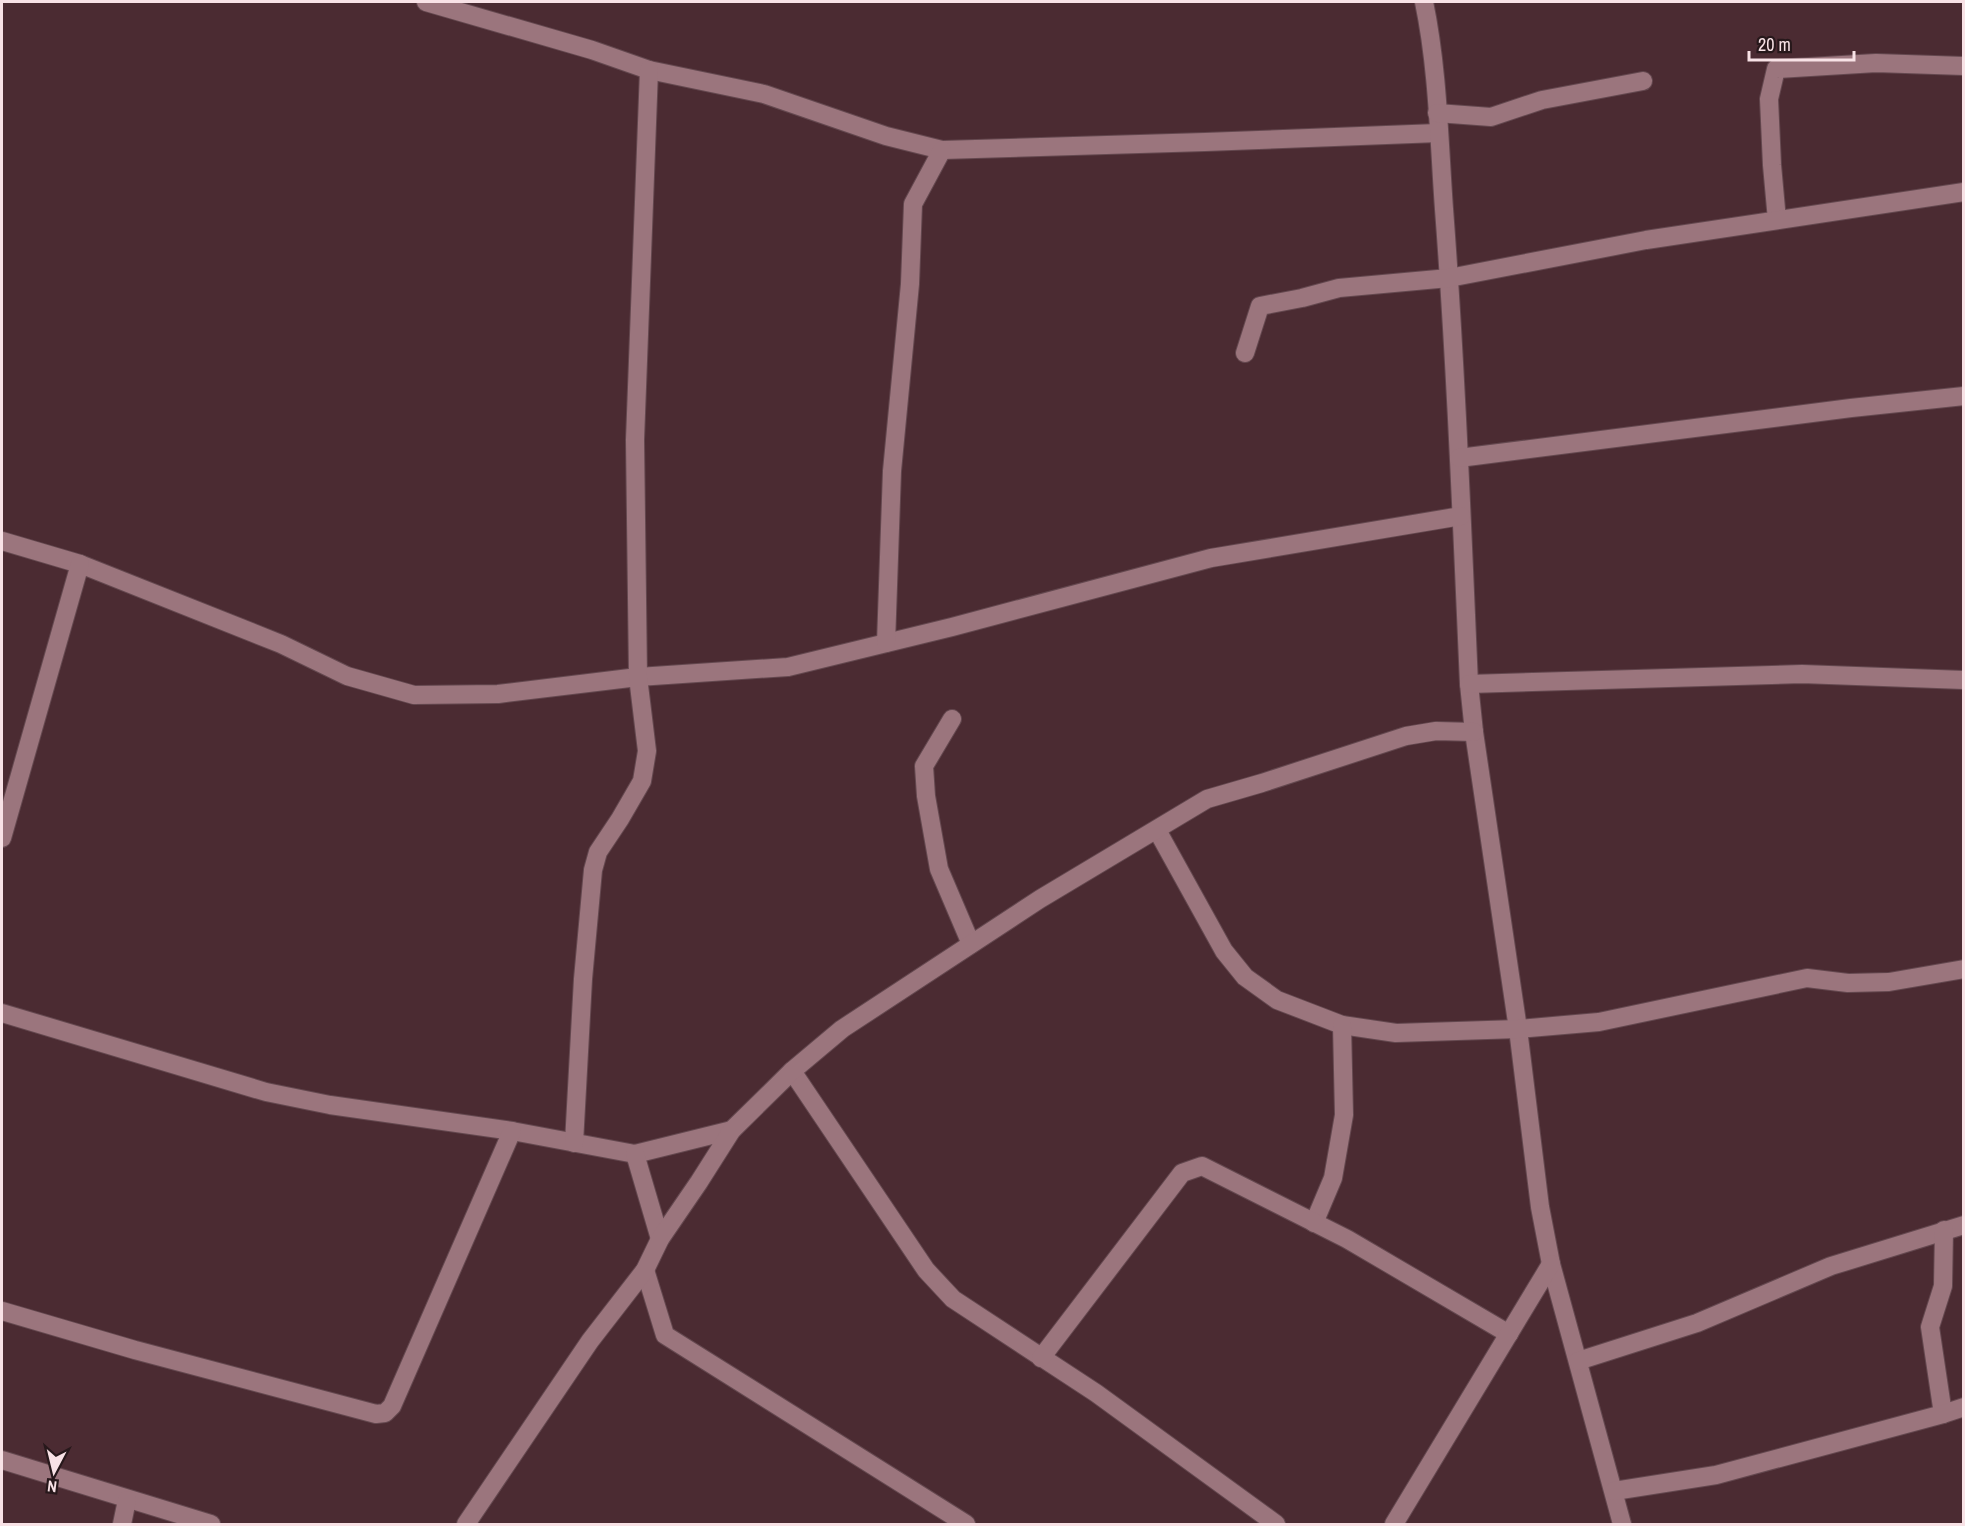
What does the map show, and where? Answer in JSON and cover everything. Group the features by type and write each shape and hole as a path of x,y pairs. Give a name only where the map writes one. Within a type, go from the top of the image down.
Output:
{"street":[{"path":"426,2 592,50 649,70 764,94 886,136 942,150 1438,133"},
{"path":"1424,2 1437,113 1449,278 1469,684 1474,732 1518,1029 1540,1207 1551,1264 1622,1524"},
{"path":"1777,220 1769,99 1776,69 1876,63 1964,66"},
{"path":"574,1143 583,979 593,870 598,852 642,781 646,751 638,677 635,440 649,70"},
{"path":"1437,113 1491,117 1542,100 1643,81"},
{"path":"886,643 892,471 910,284 913,204 942,150"},
{"path":"1245,352 1260,306 1339,288 1449,278 1646,240 1964,192"},
{"path":"1459,458 1964,396"},
{"path":"2,541 80,564 281,644 347,676 414,695 498,694 638,677 788,667 963,625 1211,558 1461,516"},
{"path":"2,838 80,564"},
{"path":"1469,684 1802,674 1964,680"},
{"path":"952,719 924,766 926,796 939,869 971,944"},
{"path":"466,1524 590,1341 645,1270 660,1239 732,1130 792,1071 842,1029 1040,899 1207,799 1406,736 1436,731 1474,732"},
{"path":"1157,830 1224,951 1245,977 1277,1000 1342,1025 1396,1033 1518,1029 1599,1022 1808,978 1848,983 1889,982 1964,969"},
{"path":"2,1013 266,1092 330,1105 512,1131 635,1154 732,1130"},
{"path":"1314,1223 1334,1178 1344,1115 1342,1025"},
{"path":"792,1071 926,1270 953,1299 1105,1400 1276,1524"},
{"path":"2,1311 135,1350 376,1414 385,1413 392,1406 512,1131"},
{"path":"635,1154 660,1239"},
{"path":"1041,1358 1182,1173 1202,1166 1347,1239 1509,1334"},
{"path":"1578,1361 1697,1323 1832,1266 1964,1225"},
{"path":"1943,1414 1930,1327 1943,1286 1944,1230"},
{"path":"1394,1524 1551,1264"},
{"path":"645,1270 666,1335 966,1524"},
{"path":"1614,1491 1716,1475 1964,1407"},
{"path":"2,1460 211,1524"},
{"path":"122,1524 127,1500"}]}
